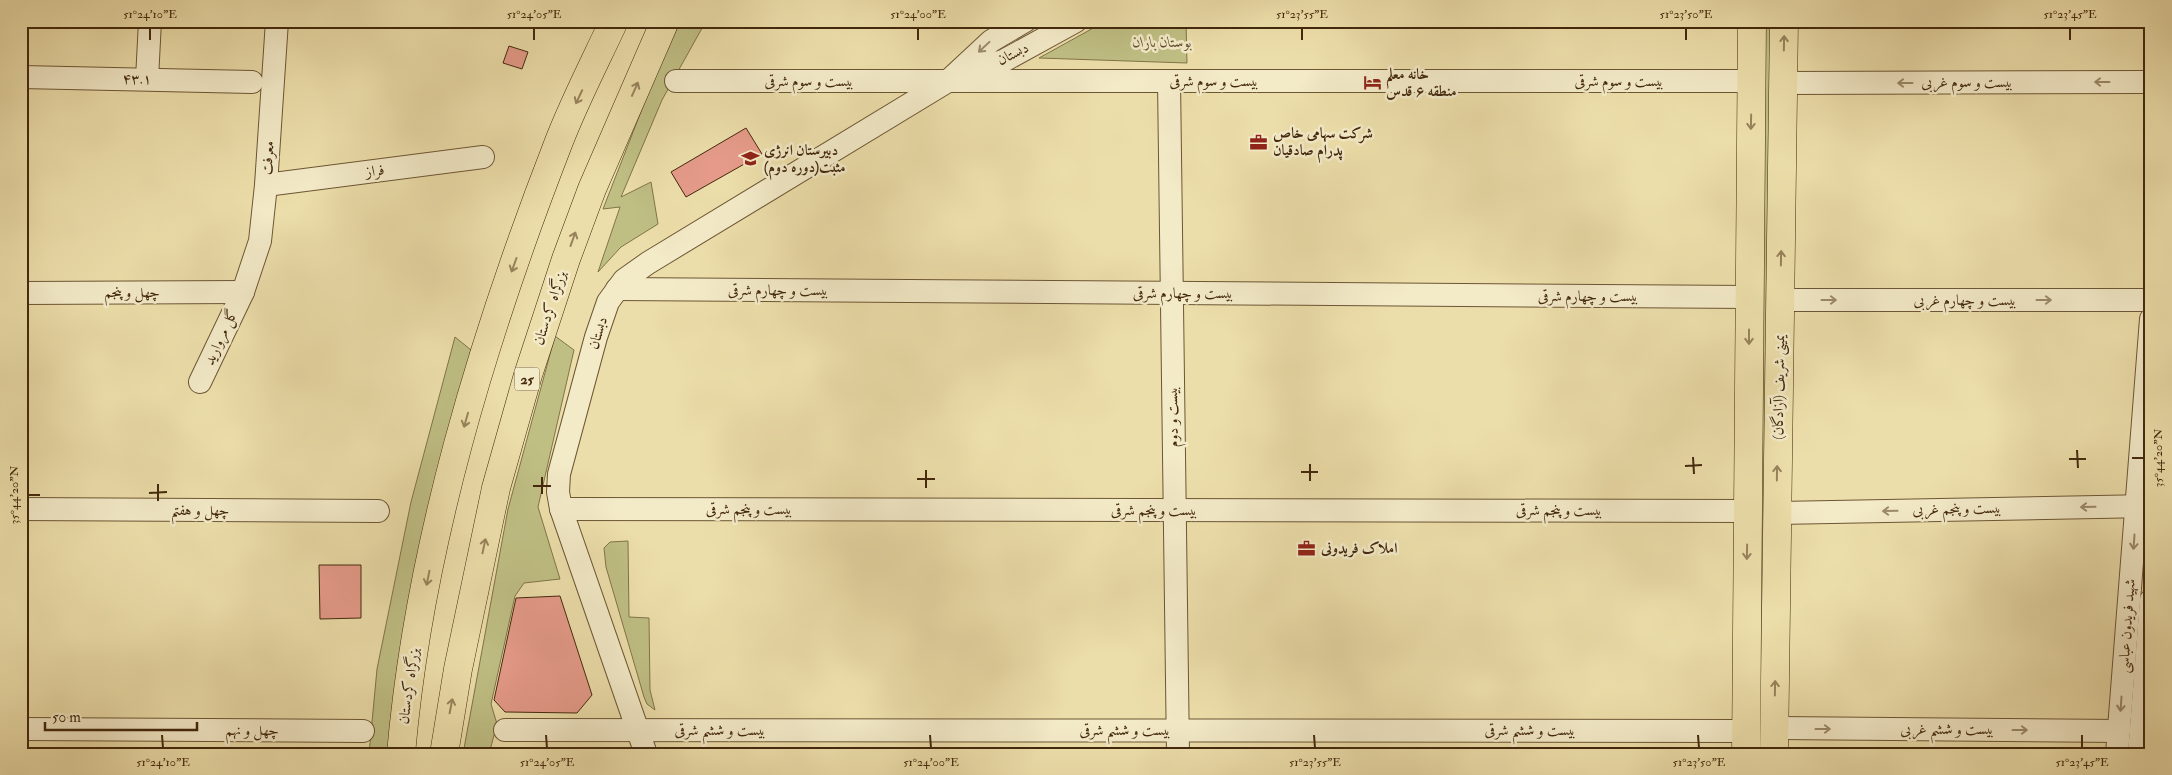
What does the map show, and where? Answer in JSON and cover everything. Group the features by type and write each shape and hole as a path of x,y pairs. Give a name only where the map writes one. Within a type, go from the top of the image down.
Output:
{"main road":[{"name":"بزرگراه کردستان","path":"400,754 418,629 437,531 464,425 506,289 558,142 614,21"},
{"name":"بزرگراه کردستان","path":"444,754 458,669 494,498 528,375 566,258 592,188 666,21"},
{"name":"یمینی شریف (آزادگان)","path":"1746,742 1752,21"},
{"name":"یمینی شریف (آزادگان)","path":"1774,741 1784,21"}],"street":[{"path":"147,79 150,21"},
{"name":"معرفت","path":"242,292 260,241 266,185 277,21"},
{"name":"دبستان","path":"948,81 991,41 1025,21"},
{"name":"دبستان","path":"646,754 561,508 558,492 561,464 596,337 608,302 617,289 634,272 648,262 948,81 1005,60 1076,21"},
{"name":"۴۳.۱","path":"21,77 252,82"},
{"name":"بیست و سوم شرقی","path":"676,81 1752,81"},
{"name":"بیست و دوم","path":"1169,81 1178,754"},
{"name":"بیست و سوم غربی","path":"1783,83 2151,82"},
{"name":"فراز","path":"266,185 484,156"},
{"name":"بیست و چهارم شرقی","path":"617,289 1750,297"},
{"name":"چهل و پنجم","path":"21,293 242,292"},
{"name":"گل مروارید","path":"200,382 242,292"},
{"name":"بیست و چهارم غربی","path":"1780,300 2151,300"},
{"name":"شهید فریدون عباسی","path":"2139,754 2134,673 2144,506 2151,319"},
{"name":"بیست و پنجم غربی","path":"1777,513 2144,506"},
{"name":"بیست و پنجم شرقی","path":"561,508 1748,511"},
{"name":"چهل و هفتم","path":"21,509 378,511"},
{"name":"شهید فریدون عباسی","path":"2117,754 2119,730 2151,600"},
{"name":"چهل و نهم","path":"21,729 363,731"},
{"name":"بیست و ششم شرقی","path":"505,730 1177,730 1746,742"},
{"name":"بیست و ششم غربی","path":"1774,741 2119,730"}],"green space":[{"path":"681,21 706,21 662,100 621,197 651,182 658,224 621,247 598,272 620,207 603,209 662,58"},
{"name":"بوستان باران","path":"1106,21 1186,21 1187,63 1039,58"},
{"path":"1763,21 1773,21 1768,754 1756,754"},
{"path":"555,336 574,350 538,507 560,579 524,583 515,596 491,704 497,724 489,754 463,754 508,509"},
{"path":"455,337 471,350 427,521 398,662 388,754 369,754 377,669 411,502"},
{"path":"628,541 629,617 649,618 650,690 655,710 647,704 644,697 606,567 604,548 610,542"}],"building":[{"path":"509,46 528,52 522,69 503,63"},
{"path":"746,128 762,154 686,197 671,172"},
{"path":"319,565 361,565 361,618 320,619"},
{"path":"560,596 592,695 577,713 505,712 494,700 516,598"}],"place":[{"name":"خانه معلم منطقه ۶ قدس","path":"1372,83"},
{"name":"شرکت سهامی خاص پدرام صادقیان","path":"1259,142"},
{"name":"دبیرستان انرژی مثبت(دوره دوم)","path":"750,159"},
{"name":"املاک فریدونی","path":"1307,548"}]}
